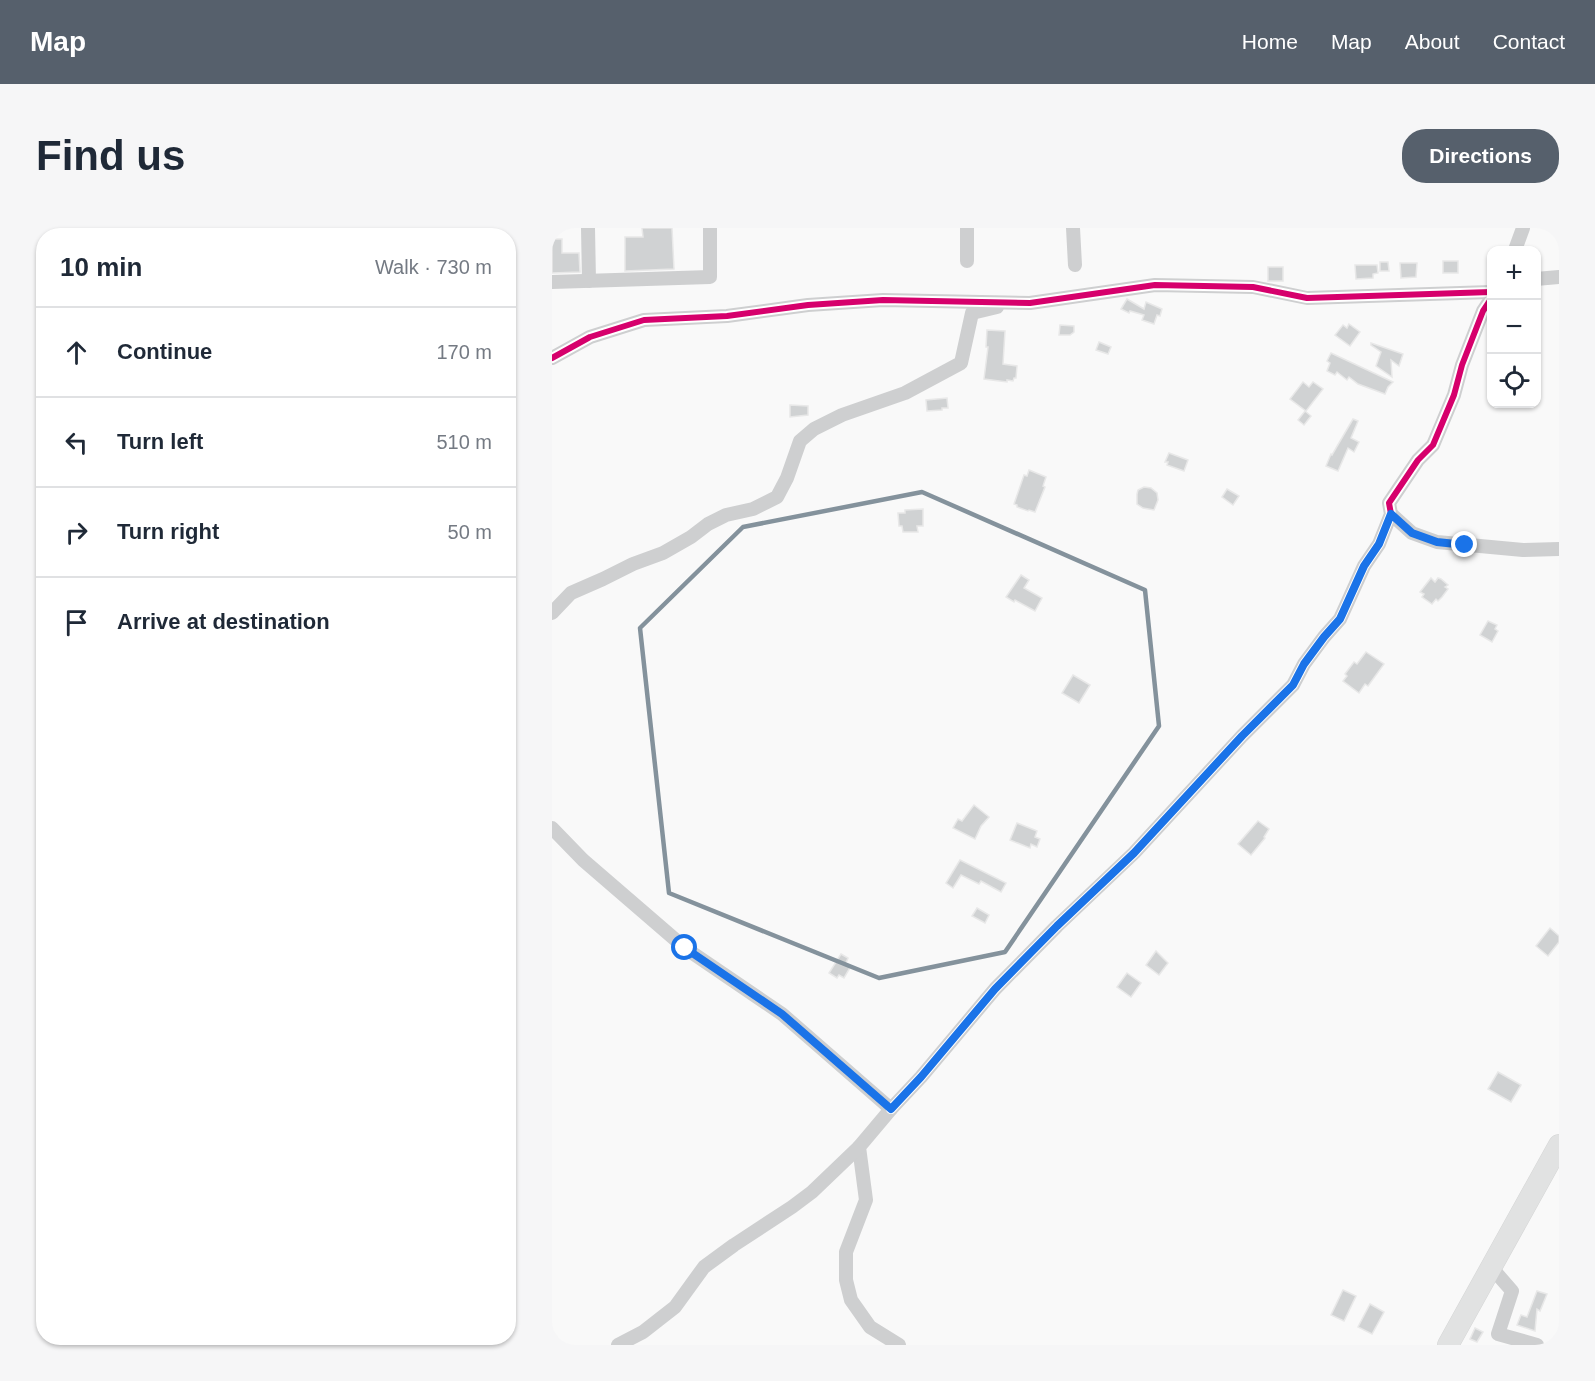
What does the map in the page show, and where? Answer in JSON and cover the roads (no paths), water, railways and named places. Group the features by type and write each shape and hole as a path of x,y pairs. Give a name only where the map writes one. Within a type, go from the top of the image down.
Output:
{"highway":[{"path":"1448,1345 1559,1144"}],"street":[{"path":"588,228 589,281"},
{"path":"552,282 710,277 710,228"},
{"path":"967,228 967,261"},
{"path":"1073,228 1075,265"},
{"path":"1516,246 1523,228"},
{"path":"1541,279 1559,277"},
{"path":"552,613 571,593 633,564 663,553 726,515 753,509 777,497 787,478 800,441 814,429 842,415 906,393 961,363 972,313 1155,285 1253,286 1307,298 1487,292"},
{"path":"552,358 590,337 644,320 727,316 808,305 883,300 1030,303"},
{"path":"618,1345 643,1332 675,1307 704,1267 812,1192 859,1147 995,989 1134,853 1242,736 1293,685 1304,664 1340,619 1364,566 1379,544 1391,514 1389,503 1418,460 1433,445 1454,396 1462,365 1484,310 1490,300"},
{"path":"1391,514 1412,533 1437,542 1522,550 1559,549"},
{"path":"552,828 583,860 685,948 782,1014 891,1109"},
{"path":"859,1147 866,1200 846,1252 846,1280 851,1300 870,1328 899,1345"},
{"path":"1491,1267 1512,1291 1498,1334 1537,1345"}]}
